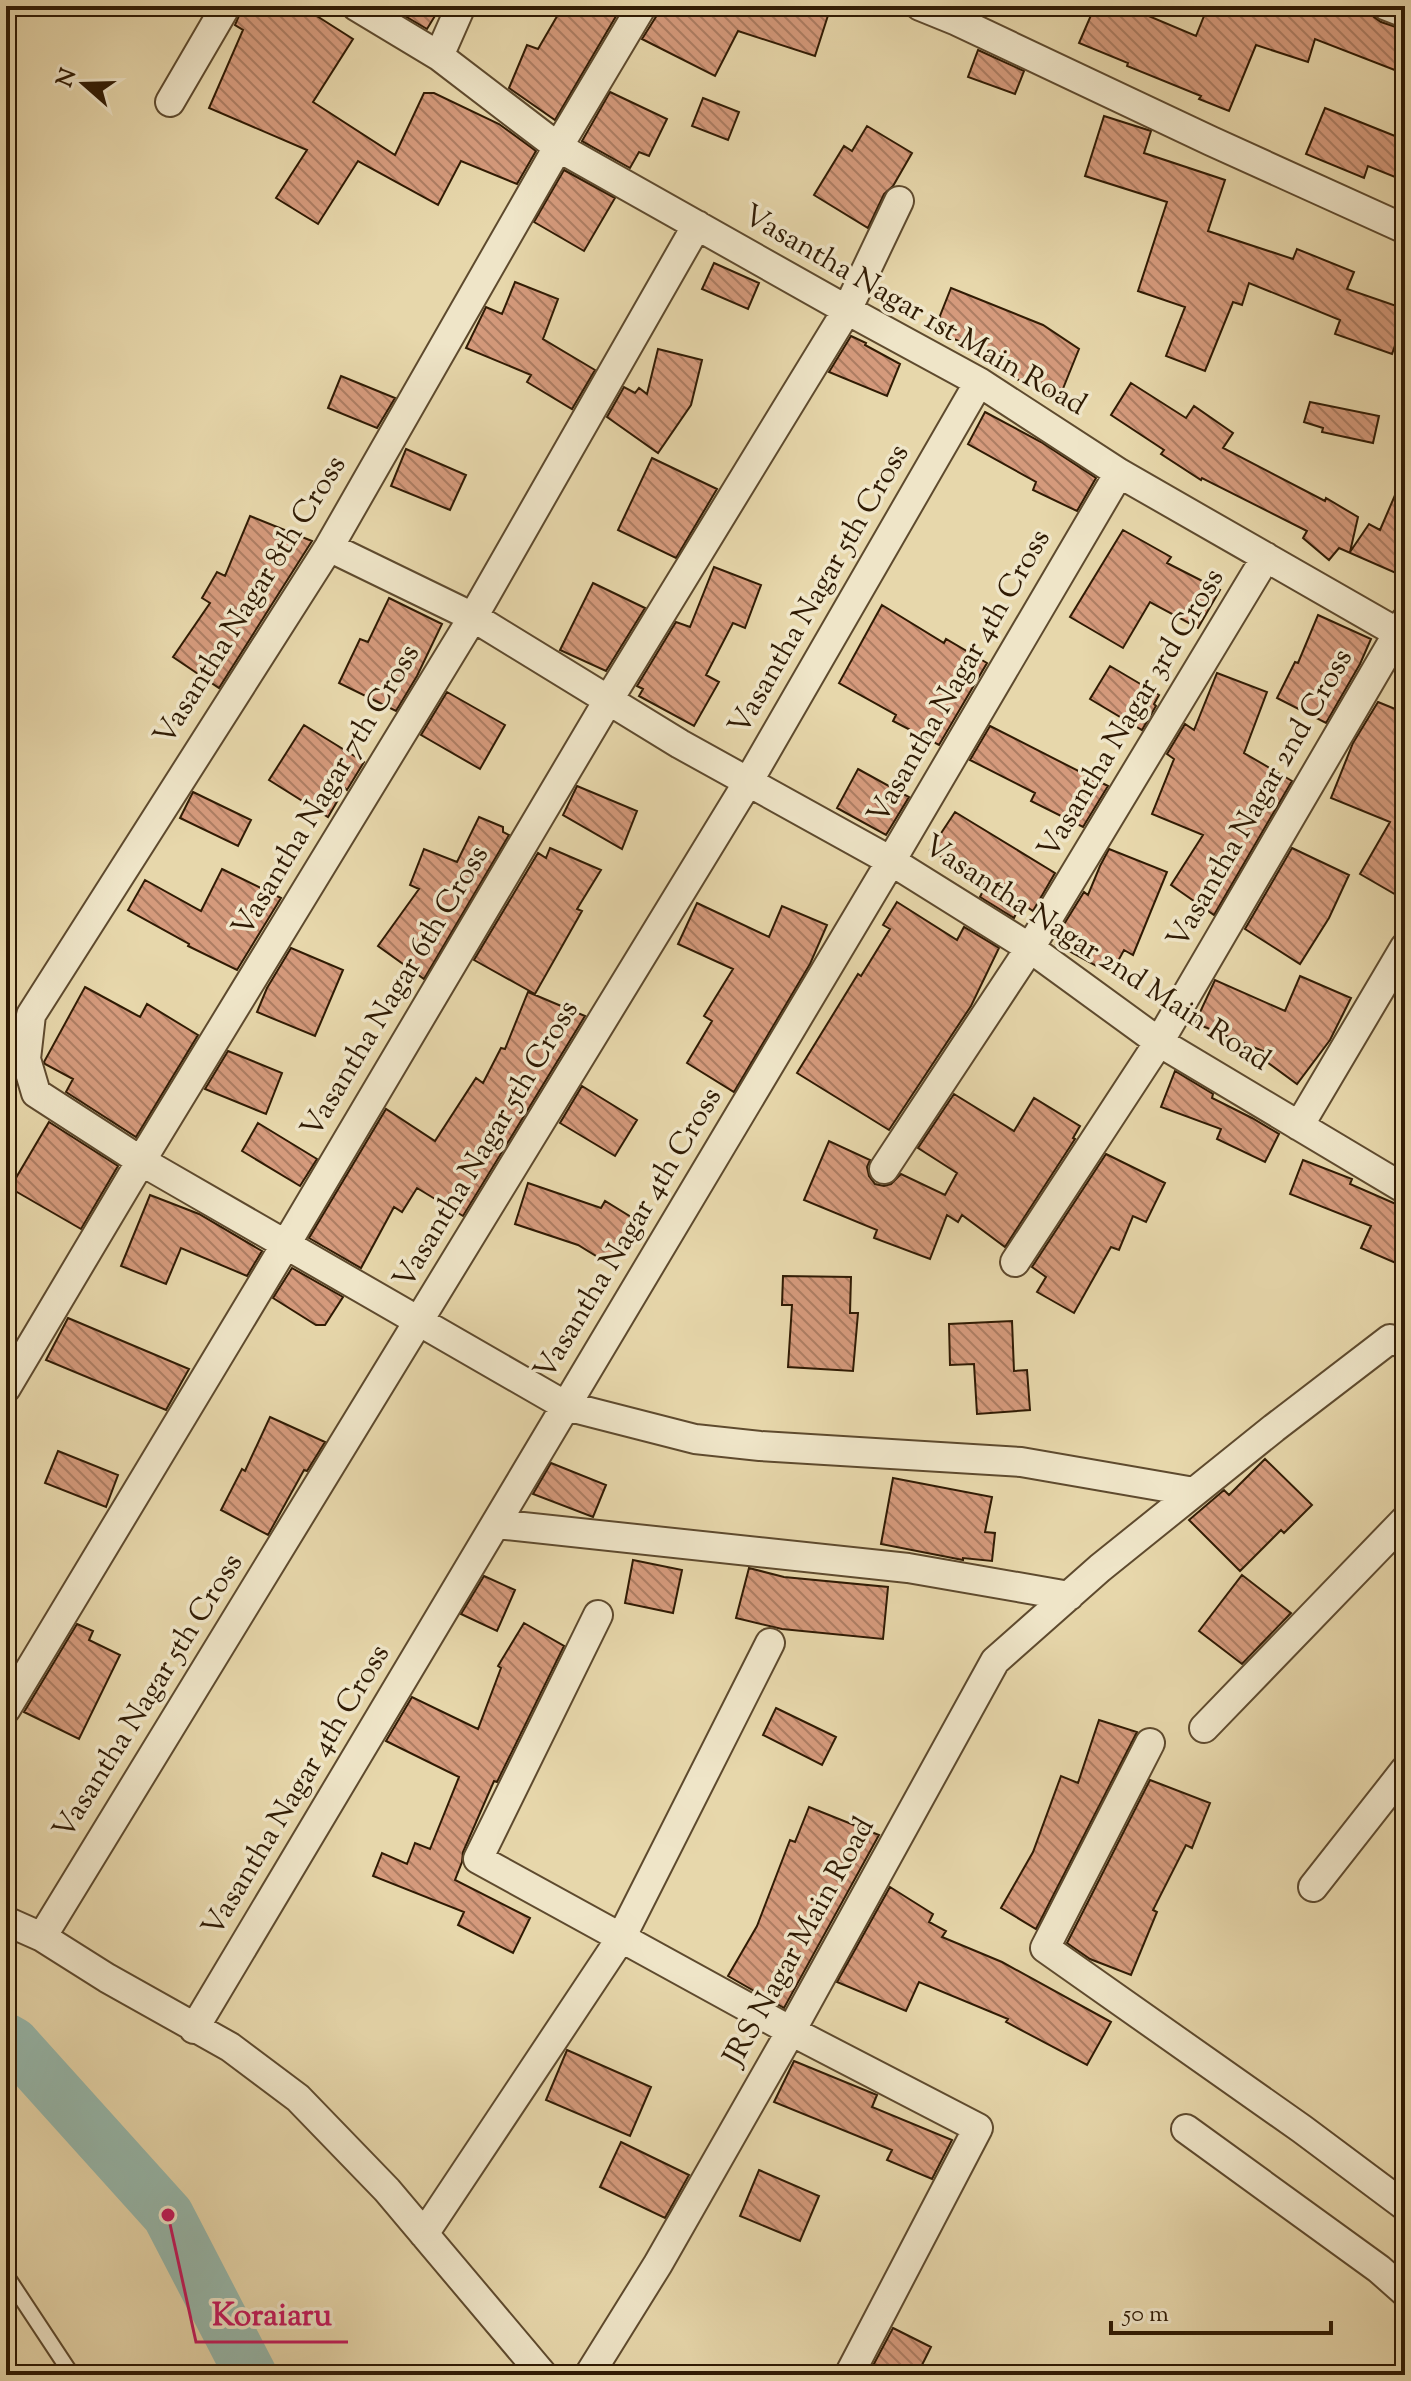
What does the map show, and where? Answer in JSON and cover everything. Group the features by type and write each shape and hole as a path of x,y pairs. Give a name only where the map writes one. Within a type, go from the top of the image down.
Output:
{"street":[{"path":"170,102 226,6"},
{"name":"Vasantha Nagar 1st Main Road","path":"356,6 439,56 558,147 979,382 1119,473 1403,630"},
{"path":"439,56 461,6"},
{"name":"Vasantha Nagar 8th Cross","path":"141,1161 36,1093 26,1059 31,1015 329,547 642,6"},
{"path":"920,6 1405,229"},
{"path":"1387,6 1405,13"},
{"name":"Vasantha Nagar 6th Cross","path":"6,1709 609,699 847,310 899,201"},
{"name":"Vasantha Nagar 7th Cross","path":"6,1388 473,617 697,225"},
{"name":"Vasantha Nagar 5th Cross","path":"42,1937 748,782 979,382"},
{"name":"Vasantha Nagar 4th Cross","path":"194,2029 1119,473"},
{"name":"Vasantha Nagar 2nd Main Road","path":"329,547 473,617 680,744 891,861 1030,948 1159,1042 1405,1189"},
{"name":"Vasantha Nagar 3rd Cross","path":"884,1169 1030,948 1266,557"},
{"name":"Vasantha Nagar 2nd Cross","path":"1015,1262 1159,1042 1403,630"},
{"path":"1299,1126 1405,947"},
{"path":"141,1161 566,1406 695,1439 774,1447 1021,1462 1194,1492"},
{"name":"JRS Nagar Main Road","path":"589,2375 658,2264 791,2031 995,1661 1100,1568 1274,1428 1390,1339 1405,1344"},
{"path":"1204,1728 1405,1520"},
{"path":"496,1524 908,1568 1069,1596"},
{"path":"598,1615 478,1859 791,2031 978,2128 849,2375"},
{"path":"424,2234 621,1938 770,1643"},
{"path":"1150,1743 1045,1948 1302,2129 1405,2206"},
{"path":"1313,1887 1405,1770"},
{"path":"6,1921 42,1937 194,2029 230,2047 298,2098 387,2190 543,2375"},
{"path":"1186,2129 1379,2269 1405,2292"}],"lane":[{"path":"6,2275 72,2375"}],"building":[{"path":"243,6 301,6 353,39 313,102 395,155 424,93 434,93 499,124 536,151 517,184 461,161 438,205 358,161 318,224 276,198 307,150 209,108 243,30 235,25"},
{"path":"409,6 441,6 427,29 405,16"},
{"path":"563,6 622,6 555,120 509,88 527,45 538,49"},
{"path":"659,6 831,6 815,56 738,31 715,76 642,39"},
{"path":"1095,6 1125,6 1196,36 1208,6 1363,6 1370,9 1381,22 1405,30 1405,74 1315,39 1308,62 1256,45 1229,111 1079,43"},
{"path":"978,50 1024,71 1015,94 968,77"},
{"path":"610,92 667,119 649,156 639,152 630,168 582,141"},
{"path":"703,98 739,112 728,140 692,126"},
{"path":"1325,108 1405,140 1405,181 1368,166 1364,178 1306,154"},
{"path":"1104,116 1151,131 1144,153 1225,180 1208,231 1293,259 1297,249 1354,272 1347,289 1405,309 1392,354 1335,334 1340,320 1249,283 1242,305 1233,302 1205,371 1166,356 1185,307 1138,291 1167,202 1085,176"},
{"path":"867,126 912,153 893,186 884,194 868,228 814,195 844,146 852,151"},
{"path":"564,170 615,198 584,251 534,222"},
{"path":"714,263 759,283 748,309 702,289"},
{"path":"515,282 558,299 543,339 595,370 572,409 527,382 531,375 466,348 486,307 502,314"},
{"path":"951,288 1043,325 1079,349 1060,396 1011,377 1016,364 934,331"},
{"path":"851,336 900,364 887,396 829,372"},
{"path":"658,349 702,360 691,405 658,453 607,417 624,387 635,393 639,388 647,394"},
{"path":"341,376 395,398 377,428 328,408"},
{"path":"1131,383 1186,418 1194,406 1233,433 1223,448 1358,517 1350,552 1369,524 1380,530 1405,472 1405,577 1339,548 1329,560 1303,538 1307,531 1201,480 1161,454 1164,450 1111,415"},
{"path":"1310,402 1379,416 1373,443 1322,432 1323,428 1304,422"},
{"path":"985,412 1041,442 1096,478 1077,511 1033,490 1036,482 968,444"},
{"path":"406,449 466,475 450,510 391,486"},
{"path":"652,458 717,489 676,558 618,530"},
{"path":"250,516 312,541 219,688 173,657 210,603 202,598 217,572 225,576"},
{"path":"1123,530 1171,557 1167,563 1220,590 1198,628 1150,602 1123,648 1070,617"},
{"path":"714,567 761,585 745,628 733,623 706,675 719,682 694,726 639,696 643,689 637,686 676,622 690,627"},
{"path":"593,583 645,608 606,671 560,650"},
{"path":"389,598 442,624 396,711 339,683 360,639 368,642"},
{"path":"882,605 944,643 946,639 987,663 939,745 893,721 896,715 839,683"},
{"path":"1318,615 1371,639 1326,723 1277,698 1295,662 1298,663"},
{"path":"1110,666 1159,695 1142,730 1090,699"},
{"path":"1217,673 1267,692 1244,753 1292,781 1214,915 1171,885 1203,835 1152,814 1174,759 1167,754 1185,724 1194,730"},
{"path":"447,692 505,725 480,769 421,735"},
{"path":"1378,702 1405,713 1405,900 1360,874 1390,822 1331,798 1353,743"},
{"path":"304,725 364,762 328,817 269,780"},
{"path":"990,726 1108,786 1083,827 1031,801 1035,793 970,760"},
{"path":"858,769 909,797 886,835 837,808"},
{"path":"577,786 637,811 622,849 563,815"},
{"path":"193,792 251,820 238,846 180,818"},
{"path":"955,812 1055,873 1033,911 1021,903 1014,918 980,897 986,885 930,850"},
{"path":"479,817 503,827 503,832 509,835 424,979 378,946 419,889 410,885 424,849 457,862"},
{"path":"550,848 601,870 577,909 582,911 535,994 474,960 538,853 546,858"},
{"path":"1292,848 1349,875 1329,918 1300,964 1245,929"},
{"path":"1109,849 1167,872 1133,955 1124,950 1111,974 1056,944 1064,931 1061,929 1084,892 1088,895"},
{"path":"222,869 281,898 237,970 188,946 128,910 145,880 201,911"},
{"path":"897,902 957,940 964,927 999,948 971,1006 889,1130 797,1073 858,974 861,976 890,929 883,925"},
{"path":"697,903 769,937 782,906 827,925 810,964 734,1092 687,1063 712,1021 704,1016 733,969 678,944"},
{"path":"291,948 343,970 315,1036 257,1012 267,988"},
{"path":"1300,976 1351,998 1330,1040 1297,1084 1260,1057 1263,1051 1195,1023 1215,980 1285,1011"},
{"path":"85,987 140,1017 147,1004 198,1035 136,1137 66,1092 73,1079 44,1062"},
{"path":"528,992 585,1016 463,1216 417,1188 402,1212 394,1207 361,1268 309,1238 386,1109 435,1141 476,1078 483,1083 501,1048 505,1049"},
{"path":"228,1051 282,1073 266,1114 205,1089"},
{"path":"1175,1071 1213,1094 1212,1098 1279,1134 1265,1162 1217,1139 1221,1129 1161,1107"},
{"path":"582,1086 637,1120 615,1156 560,1123"},
{"path":"954,1094 1014,1131 1034,1098 1080,1126 1075,1139 1005,1247 962,1215 958,1222 947,1215 930,1259 874,1238 877,1230 804,1200 829,1141 870,1160 867,1167 875,1184 891,1184 901,1174 945,1195 957,1173 918,1148"},
{"path":"49,1122 118,1166 81,1229 10,1188"},
{"path":"258,1123 317,1159 300,1186 242,1151"},
{"path":"1106,1154 1165,1183 1146,1222 1133,1216 1119,1250 1111,1247 1074,1313 1037,1292 1046,1277 1032,1267"},
{"path":"1303,1160 1352,1179 1350,1184 1405,1208 1405,1267 1361,1248 1371,1226 1290,1194"},
{"path":"528,1183 601,1208 605,1201 636,1220 609,1264 578,1245 515,1224"},
{"path":"150,1195 199,1214 262,1251 247,1276 181,1248 166,1284 121,1266"},
{"path":"292,1268 343,1297 325,1325 316,1325 273,1298"},
{"path":"783,1276 851,1277 850,1313 858,1313 853,1371 788,1367 792,1305 782,1305"},
{"path":"68,1318 189,1369 166,1410 46,1360"},
{"path":"1012,1321 1014,1371 1027,1370 1030,1410 977,1414 974,1364 950,1365 949,1324"},
{"path":"270,1417 325,1442 307,1471 304,1470 268,1535 221,1510 242,1469 245,1471"},
{"path":"58,1451 118,1475 106,1507 45,1483"},
{"path":"1265,1459 1312,1505 1284,1533 1281,1530 1240,1571 1189,1520 1224,1490 1229,1495"},
{"path":"551,1463 606,1485 593,1517 533,1494"},
{"path":"893,1478 992,1497 985,1532 995,1533 992,1561 963,1560 881,1544"},
{"path":"633,1560 682,1570 673,1613 625,1603"},
{"path":"749,1568 784,1577 888,1587 883,1639 782,1629 736,1618"},
{"path":"1242,1575 1291,1613 1242,1664 1199,1631"},
{"path":"484,1576 515,1590 497,1631 461,1614"},
{"path":"524,1623 564,1646 497,1782 494,1781 463,1852 455,1880 530,1918 513,1953 458,1925 464,1912 373,1876 382,1853 407,1864 415,1843 430,1849 459,1777 386,1741 412,1697 478,1729 501,1668 498,1666"},
{"path":"77,1624 93,1631 89,1640 120,1655 79,1739 24,1712"},
{"path":"776,1708 836,1737 822,1765 763,1735"},
{"path":"1099,1720 1137,1732 1036,1929 1001,1908 1033,1852 1061,1776 1078,1783"},
{"path":"1150,1780 1210,1803 1192,1848 1186,1845 1153,1910 1157,1912 1131,1975 1090,1959 1067,1943"},
{"path":"809,1807 879,1835 784,2008 728,1976 757,1926 790,1840 795,1842"},
{"path":"890,1887 933,1914 929,1922 946,1931 942,1937 1002,1962 1111,2022 1087,2065 1006,2022 1008,2019 919,1982 906,2011 837,1982"},
{"path":"567,2050 651,2087 630,2136 546,2100"},
{"path":"794,2061 877,2095 872,2107 952,2140 932,2179 887,2160 892,2150 774,2102"},
{"path":"621,2142 689,2175 665,2218 600,2187"},
{"path":"759,2170 819,2196 800,2241 740,2216"},
{"path":"893,2328 931,2347 917,2375 868,2375"}],"waterway":[{"path":"6,2039 13,2043 168,2215 251,2375"}],"place":[{"name":"Koraiaru","path":"168,2215"}]}
